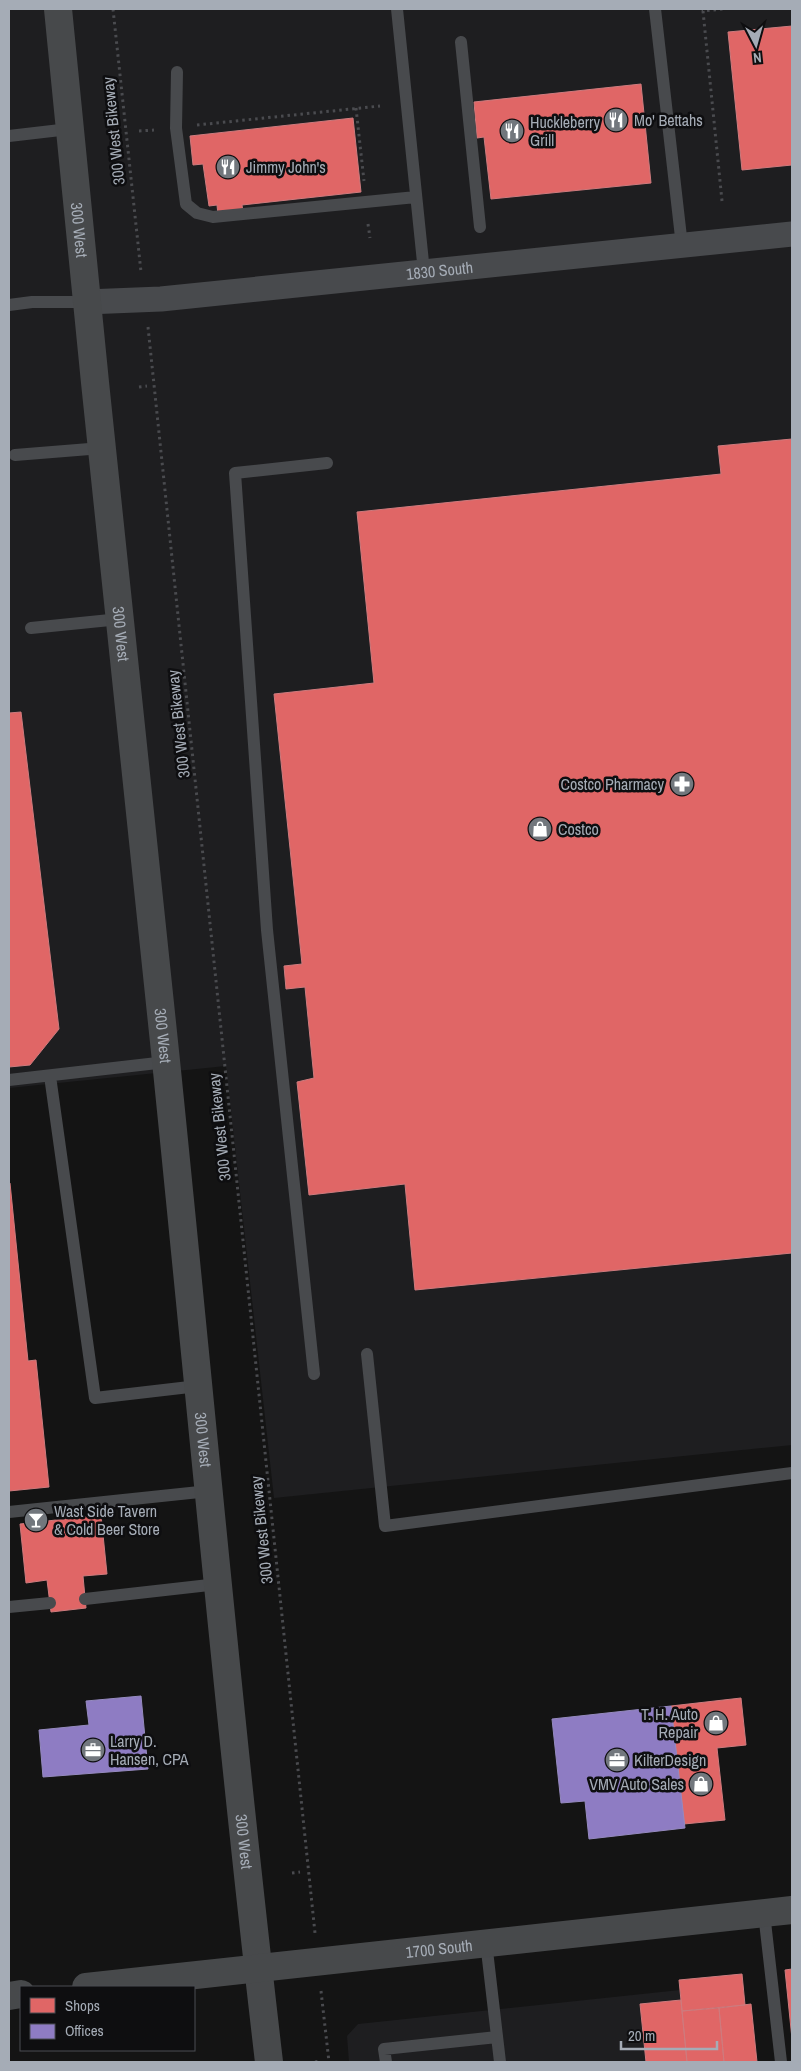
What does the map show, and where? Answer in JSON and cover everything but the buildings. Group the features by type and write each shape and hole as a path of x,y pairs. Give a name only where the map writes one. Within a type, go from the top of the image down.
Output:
{"main road":[{"name":"300 West","path":"58,9 86,302 269,2062"},
{"name":"1700 South","path":"95,1986 792,1910"}],"street":[{"name":"1830 South","path":"86,302 161,299 792,234"}],"lane":[{"path":"397,9 424,272"},
{"path":"655,9 682,246"},
{"path":"461,42 480,227"},
{"path":"177,72 176,128 186,204 197,213 213,217 416,197"},
{"path":"9,136 69,129"},
{"path":"9,305 32,302 86,302"},
{"path":"15,455 102,448"},
{"path":"314,1374 267,930 235,473 327,463"},
{"path":"31,628 120,619"},
{"path":"9,1080 166,1062"},
{"path":"50,1076 95,1398 198,1386"},
{"path":"367,1354 385,1526 792,1473"},
{"path":"9,1512 209,1491"},
{"path":"85,1599 218,1584"},
{"path":"9,1607 50,1603"},
{"path":"764,1912 781,2062"},
{"path":"486,1942 500,2062"},
{"path":"386,2062 384,2049 497,2037"}],"path":[{"name":"300 West Bikeway","path":"113,9 138,250"},
{"path":"722,201 703,11 723,9"},
{"path":"139,131 380,106"},
{"path":"356,108 370,238"},
{"name":"300 West Bikeway","path":"150,349 311,1902"},
{"path":"139,387 147,386"},
{"path":"292,1873 300,1872"},
{"path":"324,2022 329,2062"},
{"path":"315,2062 321,2061"}],"shaded area":[{"path":"9,9 792,9 792,1445 274,1498 226,1066 9,1088"},
{"path":"680,1990 687,2062 349,2062 347,2036 358,2024"}],"place":[{"name":"Mo' Bettahs","path":"616,120"},
{"name":"Huckleberry Grill","path":"512,131"},
{"name":"Jimmy John's","path":"228,167"},
{"name":"Costco Pharmacy","path":"682,784"},
{"name":"Costco","path":"540,829"},
{"name":"Wast Side Tavern & Cold Beer Store","path":"36,1520"},
{"name":"T. H. Auto Repair","path":"716,1723"},
{"name":"Larry D. Hansen, CPA","path":"93,1750"},
{"name":"KilterDesign","path":"617,1760"},
{"name":"VMV Auto Sales","path":"701,1784"}]}
